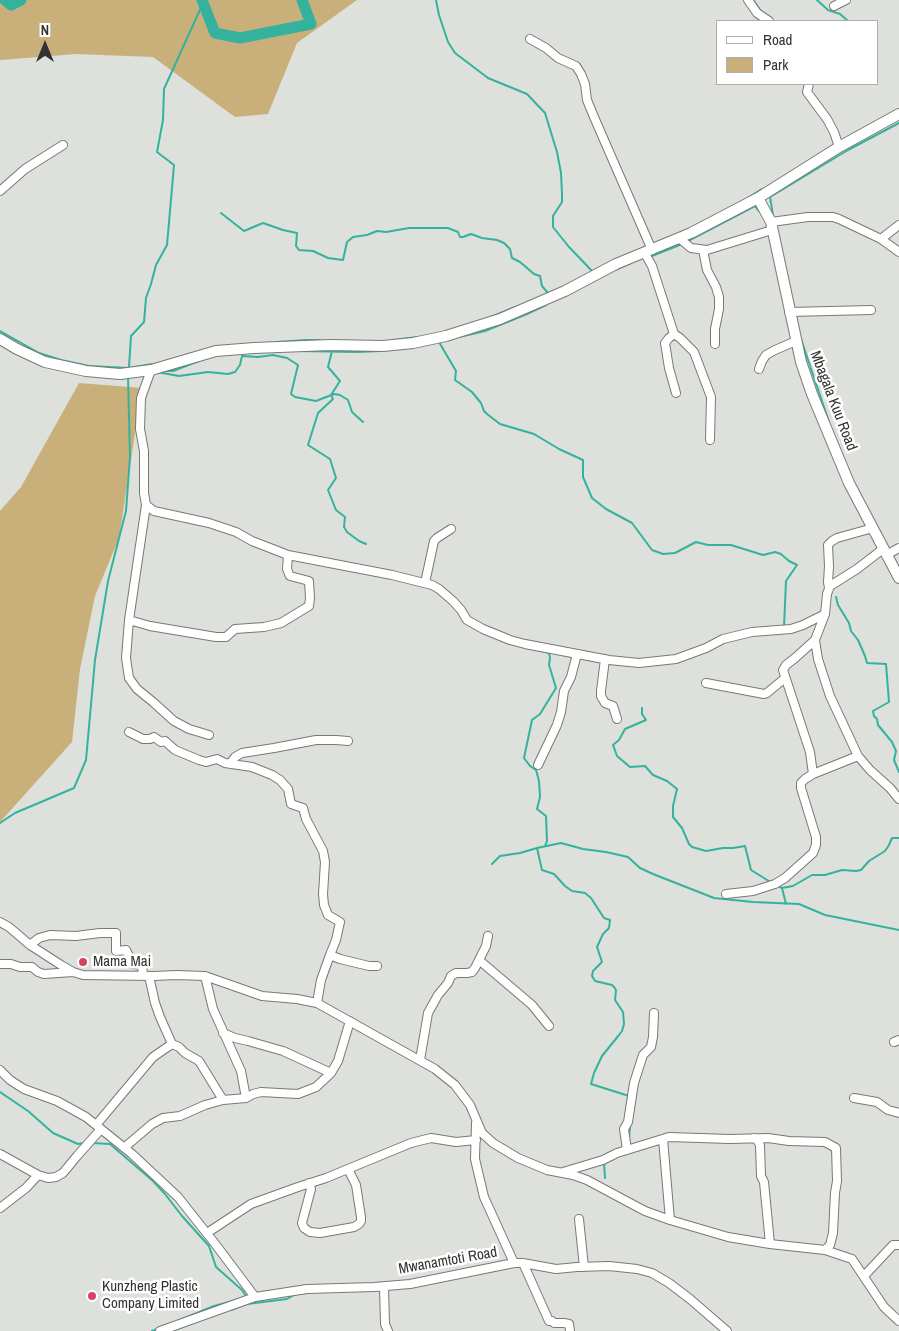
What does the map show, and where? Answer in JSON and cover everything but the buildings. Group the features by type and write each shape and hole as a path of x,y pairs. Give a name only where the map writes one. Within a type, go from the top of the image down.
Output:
{"street":[{"path":"748,0 757,13 768,20"},
{"path":"834,6 846,0"},
{"path":"530,39 546,48 558,58 576,66 581,74 594,117 648,251 674,334 694,352 711,397 710,440"},
{"path":"809,85 807,92 834,132 839,147"},
{"path":"0,339 45,362 86,371 120,374 151,370 216,351 330,345 383,346 413,343 446,336 500,319 565,290 616,264 691,233 758,198 839,147 899,114"},
{"path":"0,191 25,169 63,144"},
{"name":"Mbagala Kuu Road","path":"758,198 771,226 801,362 823,421 850,483 899,578"},
{"path":"679,238 691,248 712,249 771,226 808,218 833,217 854,225 899,252"},
{"path":"881,240 899,225"},
{"path":"703,250 707,270 719,297 715,329 716,344"},
{"path":"790,312 871,310"},
{"path":"674,334 665,343 676,393"},
{"path":"759,369 766,355 796,341"},
{"path":"151,370 141,398 140,428 144,451 144,493 146,505 129,620 126,658 129,678 137,690 174,721 190,729 210,735"},
{"path":"146,505 154,510 210,523 236,532 252,541 288,555 392,575 432,585 453,601 467,620 483,629 510,640 605,659 639,663 676,659 706,648 723,639 752,632 791,629 825,614"},
{"path":"813,774 810,752 783,672 784,667 815,640 825,614 829,588 828,545 838,538 873,528"},
{"path":"425,583 434,541 451,529"},
{"path":"829,588 885,552 899,548"},
{"path":"129,620 150,626 216,637 226,637 235,629 264,627 281,623 309,606 310,598 309,581 290,576 287,569 288,555"},
{"path":"815,640 818,659 830,696 858,756 899,799"},
{"path":"538,765 557,725 564,691 571,677 577,654"},
{"path":"605,659 601,696 605,703 613,706 617,719"},
{"path":"706,683 764,694 785,678"},
{"path":"130,732 143,739 154,737 161,742 165,741 175,750 206,762 217,759 230,764 252,767 272,775 280,780 288,789 291,804 302,808 323,851 324,905 328,915 340,922 336,940 321,980 317,1003"},
{"path":"230,764 235,756 242,753 316,740 348,741"},
{"path":"726,894 753,891 775,884 812,853 816,845 816,838 801,785 804,779 813,774 858,756"},
{"path":"0,922 73,972 83,975 205,976 262,996 317,1003 435,1069 455,1085 470,1105 482,1133 493,1143 526,1162 547,1170 587,1180 645,1211 670,1220 728,1237 825,1250 852,1259 884,1306 899,1321"},
{"path":"30,944 39,938 50,935 76,936 116,933 116,952 126,950 133,964 142,965 160,1018 172,1044 199,1061 223,1100"},
{"path":"420,1060 428,1013 451,976 472,972 486,946 488,936"},
{"path":"330,955 369,966 377,966"},
{"path":"478,960 532,1005 549,1026"},
{"path":"0,964 11,964 20,967 31,966 44,974 73,972"},
{"path":"205,976 213,1009 241,1071 246,1098"},
{"path":"628,1150 624,1129 628,1122 634,1083 643,1055 651,1048 654,1013"},
{"path":"125,1147 152,1124 163,1118 180,1116 205,1105 223,1100 246,1098 261,1092 298,1094 316,1087 331,1073 338,1061 350,1021"},
{"path":"223,1033 283,1051 331,1073"},
{"path":"0,1154 48,1178 64,1174 153,1057 172,1044"},
{"path":"0,1070 10,1080 24,1089 67,1106 86,1117 125,1147 178,1198 256,1297"},
{"path":"854,1098 877,1102 888,1110 899,1113"},
{"path":"476,1118 475,1159 484,1197 514,1263"},
{"path":"561,1173 617,1153 663,1139 677,1137 754,1138 825,1142 836,1148 837,1181 834,1227 830,1245 825,1250"},
{"path":"207,1233 251,1204 326,1178 420,1140 430,1138 456,1142 476,1140"},
{"path":"754,1138 759,1142 761,1176 764,1182 770,1244"},
{"path":"663,1139 670,1220"},
{"path":"309,1183 310,1189 302,1223 304,1228 310,1232 320,1233 354,1226 359,1224 361,1217 356,1185 348,1169"},
{"path":"0,1208 26,1188 38,1174"},
{"path":"579,1219 584,1267"},
{"path":"864,1276 893,1245 899,1245"},
{"name":"Mwanamtoti Road","path":"160,1331 256,1297 307,1288 410,1284 514,1263 556,1269 609,1266 637,1269 652,1273 690,1298 726,1330"},
{"path":"523,1263 549,1321 569,1324 570,1331"},
{"path":"384,1286 385,1324 388,1331"}],"green space":[{"path":"0,0 357,0 297,43 268,114 235,117 153,57 76,54 0,60"},
{"path":"79,383 142,388 119,538 95,596 80,669 72,742 0,822 0,511 21,487"}],"waterway":[{"path":"5,0 11,5 21,0"},
{"path":"202,0 215,33 240,38 311,24 302,0"},
{"path":"436,0 448,42 455,53 488,78 527,94 545,113 557,152 561,173 562,202 553,216 553,227 593,272"},
{"path":"753,0 761,11"},
{"path":"817,0 828,10 840,14 847,20"},
{"path":"129,367 131,336 144,322 146,298 156,265 167,245 174,165 157,152 163,120 164,89 203,3"},
{"path":"773,215 770,197 848,150 899,123"},
{"path":"749,197 762,189"},
{"path":"686,242 755,206 760,212"},
{"path":"221,213 244,231 263,223 297,233 296,246 299,250 313,251 328,258 343,260 347,242 353,237 377,231 386,232 409,228 448,228 458,232 460,237 471,234 504,243 510,249 512,258 534,274 540,276 542,286 548,293"},
{"path":"649,256 682,244"},
{"path":"615,270 631,263"},
{"path":"459,337 485,331 546,305"},
{"path":"491,317 515,307"},
{"path":"0,331 39,353 61,360 89,366 129,368 152,364"},
{"path":"394,340 417,337"},
{"path":"801,339 829,422"},
{"path":"277,342 320,340"},
{"path":"439,342 456,371 455,380 472,392 487,414 500,424 534,434 559,449 583,460 583,477 592,498 606,509 632,523 652,550 663,554 675,553 696,542 708,545 731,545 763,555 775,552 797,565 786,581 784,627"},
{"path":"298,351 380,351"},
{"path":"332,351 328,367 340,381 331,395 333,399 318,413 308,445 330,459 336,478 328,490 336,510 345,517 344,527 347,532 366,544"},
{"path":"157,372 179,376 208,372 228,374 235,372 240,365 242,356 258,357 273,355 287,358 298,365 291,394 295,397 316,401 334,394 340,395 348,400 352,412 363,422"},
{"path":"163,371 173,371 199,361"},
{"path":"0,823 15,813 74,788 86,760 95,660 108,581 126,511 130,457 128,376"},
{"path":"836,597 851,631 858,640 867,663 886,664 889,702 873,711 878,725 892,742 896,751 894,760 899,772"},
{"path":"542,651 549,653 549,665 556,688 540,714 532,720 524,758 536,770 539,781 540,797 537,809 546,816 547,841 545,846"},
{"path":"642,708 642,714 646,720 625,729 619,740 613,745 617,756 630,767 645,766 653,775 667,781 677,789 673,806 673,817 682,828 692,847 706,851 745,846 751,870 772,883"},
{"path":"782,888 793,886 812,875 825,875 842,870 861,870 869,861 885,851 892,838 899,838"},
{"path":"492,864 500,856 561,843 628,857 640,868 714,898 799,904 825,915 899,930"},
{"path":"537,848 542,870 554,874 572,891 585,893 591,898 604,918 610,920 609,928 603,934 597,947 602,962 593,971 592,976 595,981 612,985 616,990 615,1000 623,1012 624,1024 622,1031 602,1056 591,1084 629,1096"},
{"path":"776,885 782,888 786,904"},
{"path":"0,1092 28,1111 53,1133 78,1144 84,1143"},
{"path":"629,1139 630,1126"},
{"path":"92,1143 110,1144 153,1181 209,1246 216,1267 242,1290 246,1296"},
{"path":"604,1163 605,1178"},
{"path":"231,1310 247,1304 287,1299 296,1294"},
{"path":"180,1320 214,1306 237,1300"},
{"path":"172,1331 193,1323"},
{"path":"152,1331 159,1328"}],"place":[{"name":"Mama Mai","path":"83,962"},
{"name":"Kunzheng Plastic Company Limited","path":"92,1296"}]}
